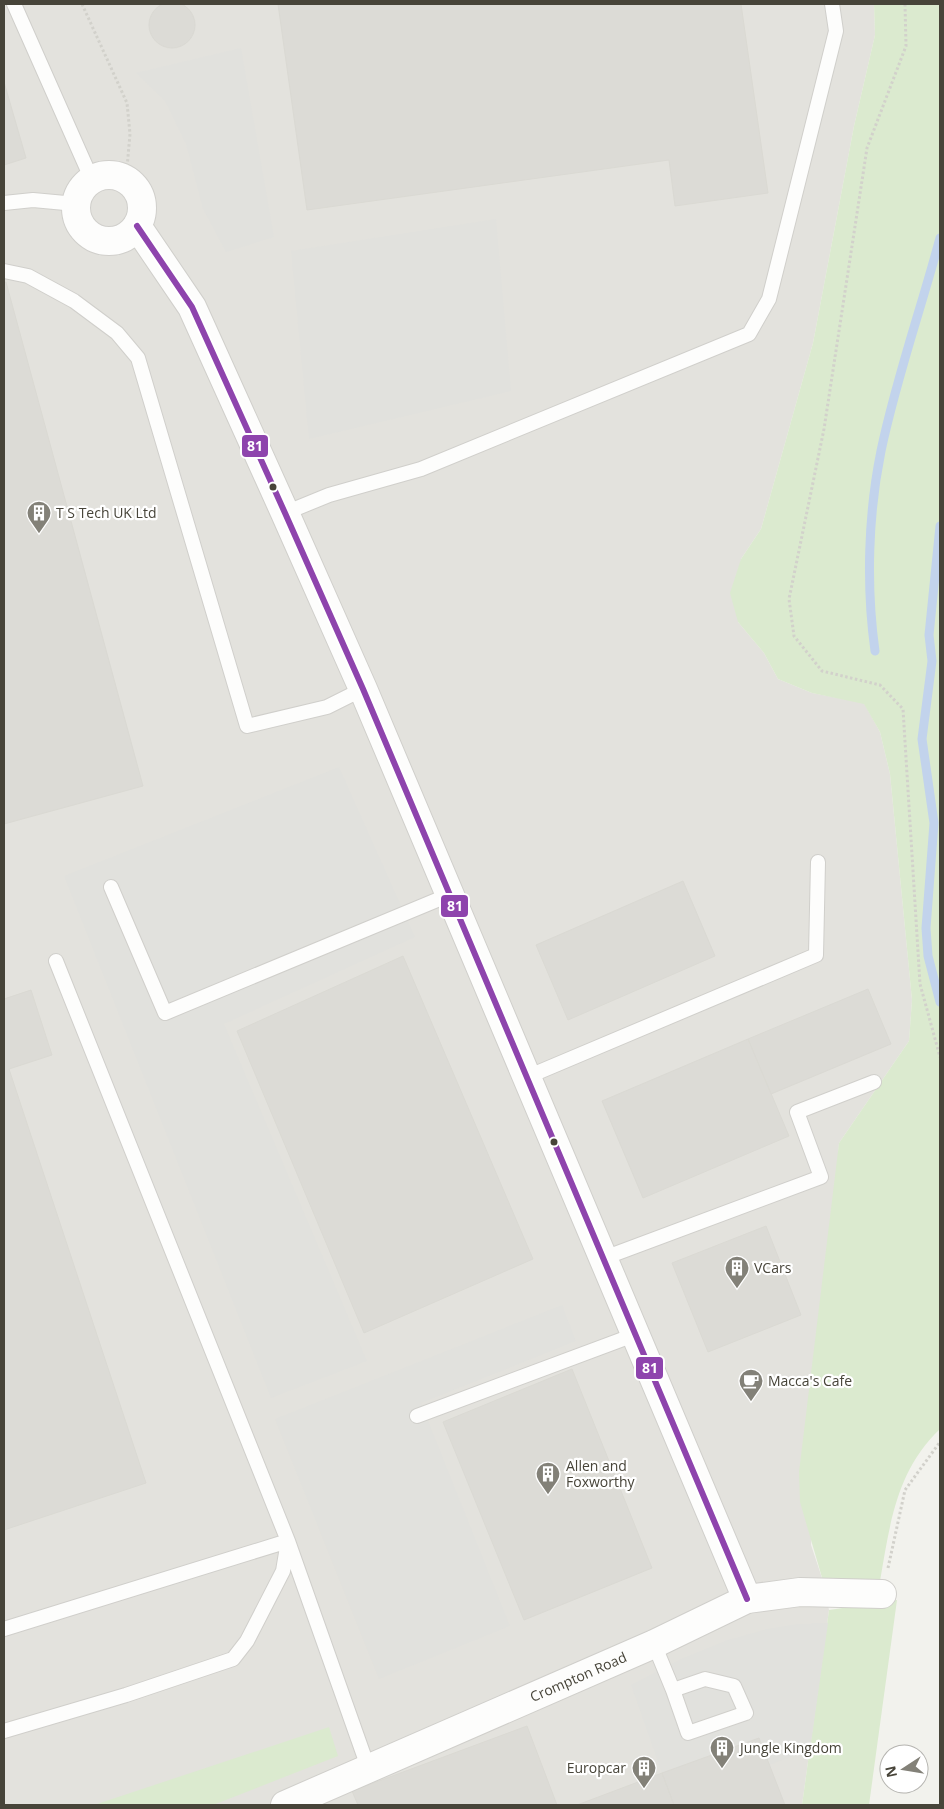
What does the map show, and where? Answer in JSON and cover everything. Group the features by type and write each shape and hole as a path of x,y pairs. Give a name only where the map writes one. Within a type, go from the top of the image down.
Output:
{"street":[{"path":"109,174 126,179 140,195 142,206 137,226 119,240 108,241 98,239 88,233 81,225 77,215 76,204 84,186 92,180 109,174"},
{"path":"137,226 187,296 285,513 363,689 747,1599"},
{"name":"Crompton Road","path":"285,1805 369,1770 654,1644 747,1599 800,1592 882,1594"}],"lane":[{"path":"14,4 92,180"},
{"path":"285,513 329,495 420,469 750,334 769,299 836,31 832,4"},
{"path":"4,203 34,200 76,204"},
{"path":"4,271 28,276 74,301 117,332 138,358 247,726 328,707 363,689"},
{"path":"527,1077 816,955 818,862"},
{"path":"111,887 165,1013 449,895"},
{"path":"56,961 288,1541 369,1770"},
{"path":"604,1258 821,1176 797,1112 874,1082"},
{"path":"417,1416 634,1335"},
{"path":"4,1629 228,1558 288,1541"},
{"path":"4,1731 126,1695 233,1659 247,1641 283,1571 288,1541"},
{"path":"654,1644 688,1733 746,1713 734,1686 705,1679 673,1690"}],"path":[{"path":"82,4 127,103 130,134 126,179"},
{"path":"905,4 906,46 867,148 824,429 789,599 794,636 822,671 880,685 903,709 920,984 940,1057"},
{"path":"882,1594 905,1490 940,1442"}],"shaded area":[{"path":"4,4 874,4 875,35 854,126 813,343 761,529 741,559 738,622 764,653 778,679 812,693 864,703 880,732 890,774 912,1000 909,1041 839,1143 811,1545 823,1581 829,1610 802,1805 4,1805"},
{"path":"241,48 274,237 226,252 203,209 186,144 165,101 136,73"},
{"path":"496,219 511,391 309,439 291,251"},
{"path":"339,767 415,937 224,1024 367,1361 271,1398 64,876"},
{"path":"562,1305 576,1341 421,1403 510,1626 379,1679 275,1419"},
{"path":"828,1623 810,1750 769,1765 759,1738 662,1773 631,1685 681,1659 725,1641 767,1629 798,1624"}],"green space":[{"path":"874,4 940,4 940,1429 913,1462 904,1481 897,1499 887,1539 880,1581 823,1581 800,1502 799,1472 839,1143 909,1041 912,1000 890,774 880,732 864,704 812,693 778,679 764,653 738,622 730,593 741,559 761,529 813,343 854,126 875,35"},
{"path":"897,1600 869,1805 802,1805 829,1610"},
{"path":"329,1727 338,1756 213,1805 94,1805"}],"building":[{"path":"172,2 185,6 191,12 195,25 191,38 185,44 172,48 159,44 153,38 149,25 153,12 159,6"},
{"path":"278,4 741,4 768,193 675,206 669,160 307,210"},
{"path":"4,82 26,158 4,165"},
{"name":"T S Tech UK Ltd","path":"6,282 143,786 4,824 4,283"},
{"path":"683,881 715,956 568,1020 536,945"},
{"path":"403,956 533,1259 364,1333 237,1031"},
{"path":"868,989 891,1044 771,1094 748,1039"},
{"path":"31,990 52,1055 9,1069 146,1483 4,1530 4,999"},
{"path":"748,1039 789,1136 643,1198 602,1101"},
{"name":"VCars","path":"766,1226 801,1315 708,1352 672,1263"},
{"name":"Allen and Foxworthy","path":"572,1369 652,1568 524,1620 443,1422"},
{"path":"527,1726 557,1805 358,1805 352,1791"},
{"name":"Jungle Kingdom","path":"759,1738 785,1805 674,1805 662,1773"},
{"name":"Europcar","path":"662,1773 674,1805 577,1805"}],"waterway":[{"path":"875,651 870,601 873,500 887,424 940,238"},
{"path":"940,526 929,635 932,661 922,739 934,823 926,928 928,956 940,1002"}],"transit line":[{"name":"81","path":"137,226 192,307 285,513 363,689 747,1599"}],"place":[{"name":"T S Tech UK Ltd","path":"39,534"},
{"name":"VCars","path":"737,1289"},
{"name":"Macca's Cafe","path":"751,1402"},
{"name":"Allen and Foxworthy","path":"548,1495"},
{"name":"Jungle Kingdom","path":"722,1769"},
{"name":"Europcar","path":"644,1789"}]}
